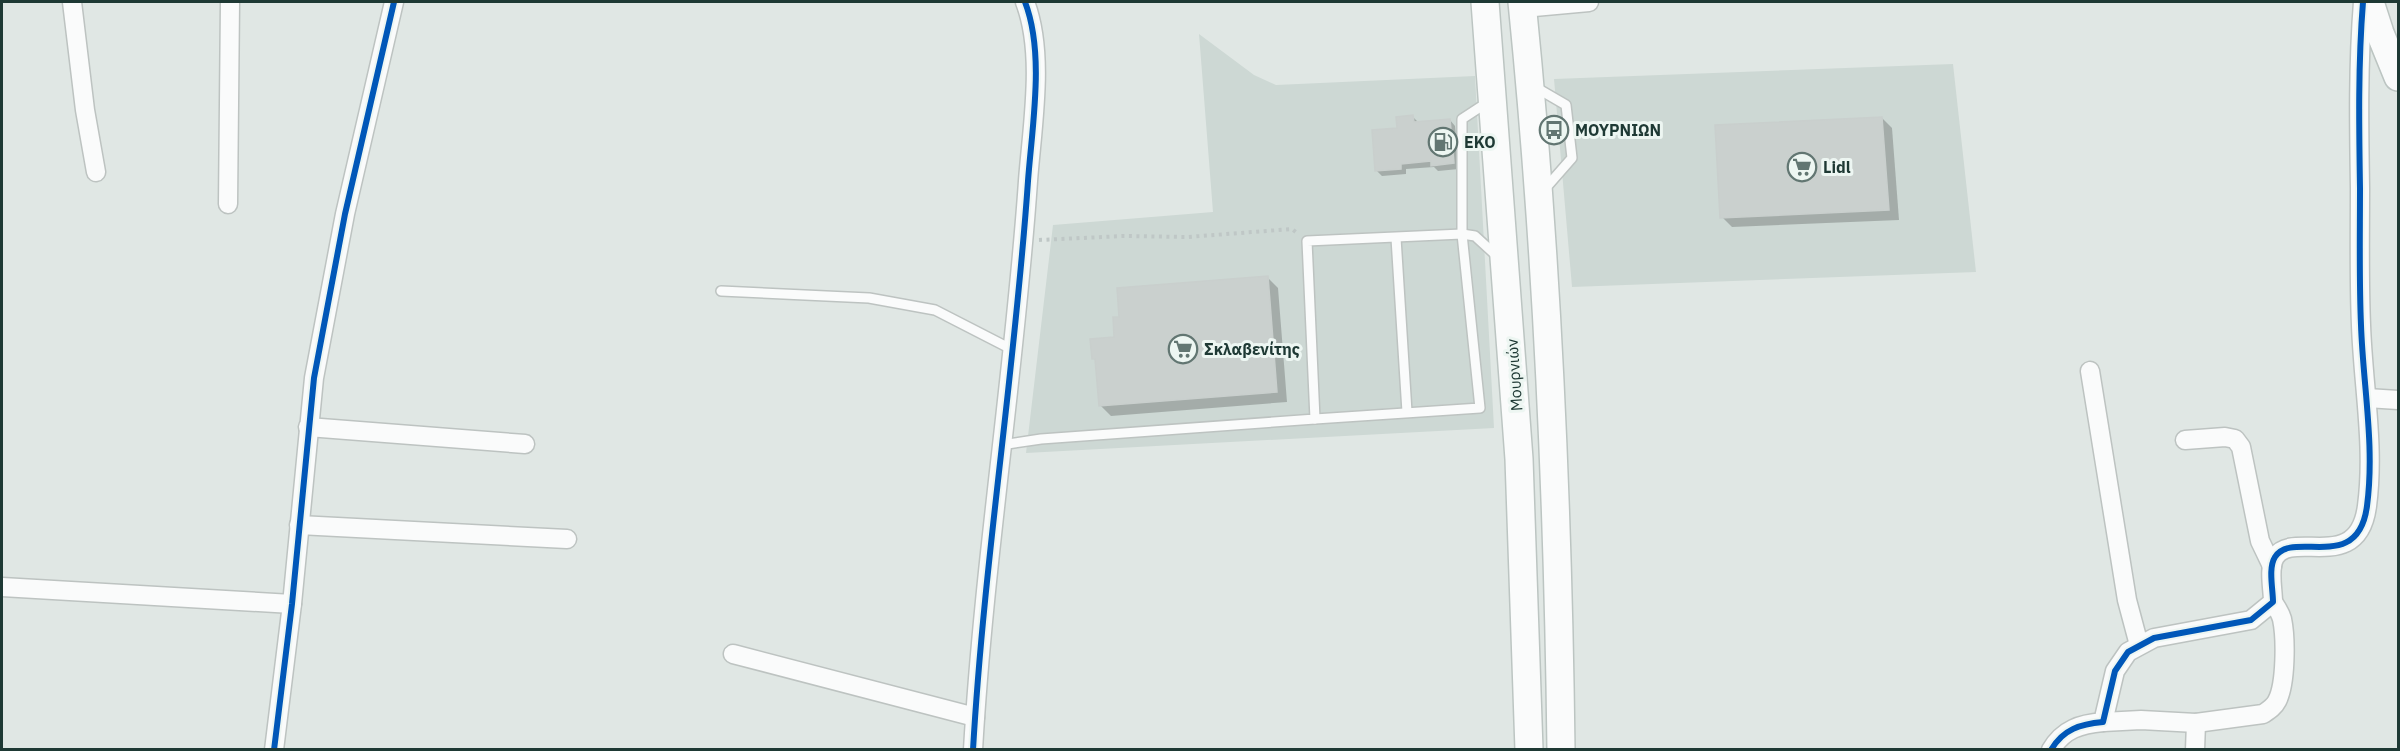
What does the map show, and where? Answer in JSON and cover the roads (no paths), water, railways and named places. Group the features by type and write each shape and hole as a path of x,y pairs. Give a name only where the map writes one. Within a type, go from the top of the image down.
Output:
{"main road":[{"name":"Μουρνιών","path":"1485,2 1519,459 1529,750"},
{"path":"2370,2 2398,77"},
{"path":"1523,5 1539,195 1554,458 1562,750"}],"street":[{"path":"72,2 85,110 96,172"},
{"path":"228,204 230,2"},
{"path":"274,750 292,604 314,378 345,214 393,2"},
{"path":"973,750 1001,445 1024,240 1036,71 1034,39 1025,2"},
{"path":"1523,5 1589,2"},
{"path":"2051,750 2057,740 2071,729 2086,724 2141,720 2196,723 2263,714 2271,710 2282,689 2283,669 2282,622 2273,602 2272,566 2275,556 2282,551 2341,544 2352,539 2360,529 2367,509 2370,477 2361,326 2359,106 2363,2"},
{"path":"2090,371 2127,600 2139,645"},
{"path":"2367,398 2398,400"},
{"path":"308,427 525,444"},
{"path":"2185,440 2225,437 2235,439 2241,447 2260,541 2272,566"},
{"path":"299,525 567,539"},
{"path":"2,587 292,604"},
{"path":"2103,722 2115,671 2127,652 2154,638 2252,620 2273,602"},
{"path":"733,654 975,717"},
{"path":"2195,750 2196,723"}],"lane":[{"path":"1530,85 1566,105 1572,158 1539,195"},
{"path":"1001,445 1041,439 1480,408 1462,234 1462,119 1492,100"},
{"path":"1315,419 1307,242 1462,234 1475,236 1506,265"},
{"path":"1396,237 1407,412"},
{"path":"721,291 869,298 935,310 1013,350"}],"place":[{"name":"ΜΟΥΡΝΙΩΝ","path":"1554,130"},
{"name":"EKO","path":"1443,142"},
{"name":"Lidl","path":"1802,167"},
{"name":"Σκλαβενίτης","path":"1183,349"}]}
